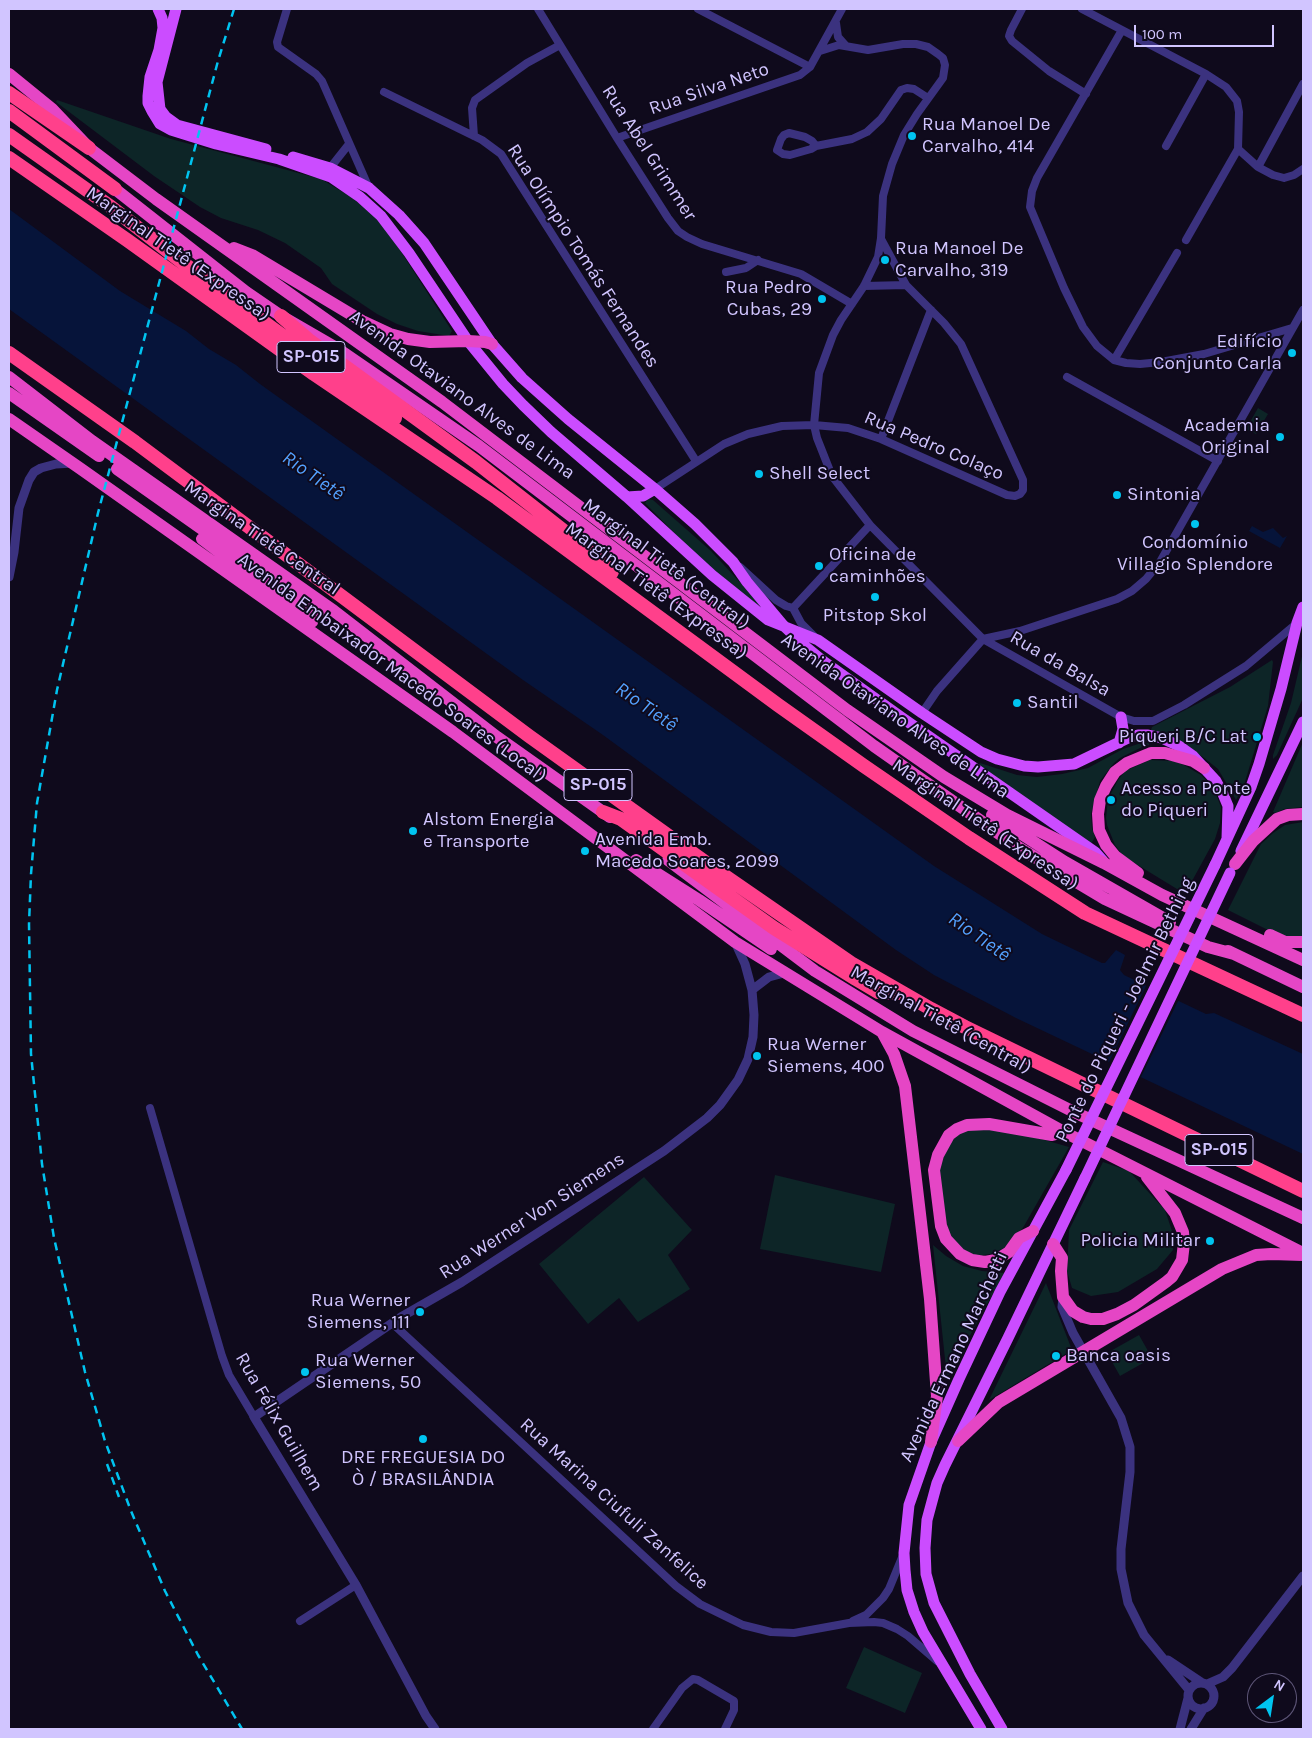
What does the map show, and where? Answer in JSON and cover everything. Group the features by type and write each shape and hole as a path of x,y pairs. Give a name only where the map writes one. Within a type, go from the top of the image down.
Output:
{"highway":[{"name":"Avenida Otaviano Alves de Lima","path":"9,74 52,109 88,148 442,402 847,710 944,777 1006,815 1104,863 1162,895 1303,960"},
{"path":"9,93 88,148"},
{"path":"9,111 115,190"},
{"path":"9,122 96,184 115,190"},
{"name":"SP-015","path":"9,135 111,207 187,266 382,408 432,453"},
{"name":"Marginal Tietê (Expressa)","path":"9,158 128,240 314,374 497,498 864,766 969,838 1085,913 1303,1015"},
{"name":"Marginal Tietê (Central)","path":"115,190 246,292 281,316 338,349 466,437 874,746 1018,847 1105,899 1208,947 1234,954"},
{"path":"222,245 252,255 362,321 390,334 430,342 468,341 492,344"},
{"path":"281,316 310,341 476,462 583,546 611,571 634,597"},
{"name":"SP-015","path":"9,353 135,442 366,612 455,682 718,872 851,963 965,1027 1303,1191"},
{"path":"9,377 146,490 394,665 408,668"},
{"path":"9,393 90,445"},
{"name":"Avenida Embaixador Macedo Soares (Local)","path":"9,419 453,732 735,942 882,1032 1064,1132 1303,1254"},
{"name":"Margina Tietê Central","path":"90,445 287,577 408,668"},
{"path":"146,490 158,507 342,645 350,658"},
{"name":"Marginal Tietê (Central)","path":"408,668 498,737 603,812 833,983 913,1031 1074,1112 1303,1218"},
{"path":"1162,895 1155,884 1128,867 1106,845 1099,830 1098,814 1100,800 1115,772 1138,757 1151,752 1165,752 1193,761 1204,768"},
{"path":"944,777 960,795 1065,862 1168,920 1303,987"},
{"path":"603,812 621,819 760,918 856,979 878,992 902,993"},
{"path":"1232,868 1253,841 1277,819 1288,815 1303,814"},
{"path":"600,842 643,864 772,950 833,983"},
{"path":"1250,935 1263,933 1285,942 1303,942"},
{"path":"882,1032 894,1054 904,1086 930,1299 937,1396 931,1442"},
{"path":"1033,1231 1019,1238 1009,1252 996,1260 985,1262 972,1260 960,1254 946,1239 941,1226 934,1178 938,1155 949,1135 957,1128 967,1125 989,1124 1052,1135 1064,1132"},
{"path":"1053,1244 1062,1258 1061,1283 1064,1298 1073,1311 1083,1317 1103,1319 1134,1304 1172,1277 1182,1260 1183,1232 1175,1213 1144,1173"},
{"path":"958,1440 999,1402 1205,1278 1238,1261 1256,1256 1303,1254"}],"main road":[{"path":"169,15 157,82 160,109 166,116 177,124 330,168 369,188 399,215 424,243 492,344 528,384 695,524 733,562 746,582 783,625"},
{"path":"169,15 150,77 148,96 148,103 160,124 171,130 216,144 279,159 331,177 360,197 381,216 409,253 468,341 504,384 550,432 627,497 733,592 768,620 783,625"},
{"path":"627,497 643,496 655,489"},
{"name":"Ponte do Piqueri - Joelmir Bething","path":"1066,1170 1251,787 1281,689 1303,606"},
{"name":"Avenida Otaviano Alves de Lima","path":"783,625 818,640 922,713 981,752 997,759 1024,766 1053,767 1074,764 1138,735 1162,738 1179,746 1193,756 1223,794 1228,806 1227,840"},
{"name":"Avenida Otaviano Alves de Lima","path":"783,625 822,661 1095,852 1104,863"},
{"path":"901,717 903,708 910,704"},
{"path":"1119,742 1123,729 1121,717"},
{"name":"Ponte do Piqueri - Joelmir Bething","path":"1085,1178 1303,722"},
{"name":"Avenida Ermano Marchetti","path":"981,1729 923,1632 914,1612 907,1590 904,1553 909,1505 931,1442 996,1301 1066,1170"},
{"name":"Avenida Ermano Marchetti","path":"1002,1729 970,1674 934,1603 926,1574 924,1548 927,1520 937,1483 1085,1178"}],"street":[{"path":"287,9 277,42 278,47 316,74 322,81 369,188"},
{"name":"Rua Abel Grimmer","path":"538,9 617,138 678,231 702,244 801,274 852,304"},
{"path":"698,9 810,67 842,9"},
{"path":"1022,9 1009,36 1012,41 1049,71 1086,94"},
{"path":"1082,9 1206,74 1226,87 1237,101 1239,112 1238,149 1186,240"},
{"path":"836,21 838,37 846,46"},
{"path":"1122,30 1036,178 1032,191 1030,207 1064,288 1083,327 1097,346 1114,360 1140,364 1204,354 1292,328"},
{"path":"814,425 819,373 833,335 864,286 878,257 883,196 892,164 904,135 943,78 945,70 943,58 928,47 916,44 903,44 868,50 834,46 820,51"},
{"path":"474,136 472,108 475,100 527,63 560,45"},
{"name":"Rua Silva Neto","path":"617,138 800,75 810,67"},
{"path":"1166,146 1206,74"},
{"path":"1258,167 1303,84"},
{"path":"816,146 805,137 789,133 780,139 777,150 783,154 790,155 816,146 852,139 867,132 881,119 901,90 907,88 914,89 928,98"},
{"name":"Rua Olímpio Tomás Fernandes","path":"384,92 493,146 501,154 696,461"},
{"path":"330,168 349,144"},
{"path":"1238,149 1258,167 1273,175 1284,178 1294,175 1303,169"},
{"path":"881,238 906,285 930,310 881,439"},
{"path":"1114,360 1177,253"},
{"path":"726,272 746,268 758,260"},
{"path":"864,286 906,285"},
{"name":"Rua Pedro Colaço","path":"655,489 724,444 748,434 782,426 814,425 848,428 881,439 1007,495 1015,496 1023,490 1024,485 1021,475 960,344 930,310"},
{"path":"922,713 937,691 983,639 1067,616 1117,599 1132,591 1146,579 1160,562 1303,310"},
{"path":"1068,377 1218,461"},
{"name":"Rua da Balsa","path":"814,425 825,461 832,476 870,525 983,639 1121,717"},
{"path":"9,577 19,508 29,480 34,472 41,468 56,464 73,463"},
{"path":"793,608 870,525"},
{"path":"733,562 776,600 793,608 802,623 818,640"},
{"path":"1121,717 1134,721 1153,721 1246,666 1297,623"},
{"name":"Rua Werner Von Siemens","path":"254,1417 392,1323 462,1282 664,1151 708,1118 738,1080 748,1060 753,1036 752,990 745,964 735,942"},
{"path":"752,990 769,977 784,973"},
{"name":"Rua Félix Guilhem","path":"150,1108 229,1375 356,1585 422,1709 435,1729"},
{"path":"1064,1298 1062,1307 1073,1333 1121,1418 1130,1447 1130,1472 1121,1549 1121,1569 1128,1603 1140,1628 1188,1694 1192,1705 1196,1708 1204,1708"},
{"name":"Rua Marina Ciufuli Zanfelice","path":"392,1323 662,1573 700,1604 743,1625 771,1632 794,1633 849,1623 874,1622 897,1629 908,1636 946,1668"},
{"name":"Rua Marina Ciufuli Zanfelice","path":"849,1623 866,1615 883,1598 889,1589 904,1553"},
{"path":"1180,1729 1188,1694 1193,1685 1222,1678 1232,1668 1303,1576"},
{"path":"300,1620 356,1585"},
{"path":"1156,1652 1204,1683 1213,1691 1211,1704 1204,1708 1191,1729"},
{"path":"653,1729 682,1688 693,1679 731,1698 734,1702 734,1710 724,1729"}],"green space":[{"path":"57,100 171,139 321,179 351,197 373,215 389,233 452,331 449,336 418,331 397,324 377,314 332,284 321,268 285,243 258,230 221,218 200,207 154,176 56,102"},
{"path":"1258,408 1268,414 1256,434 1246,429"},
{"path":"648,499 653,500 711,551 760,604 758,606 697,556 645,503"},
{"path":"1303,652 1303,698 1277,755 1273,759 1291,703"},
{"path":"1272,660 1268,706 1244,785 1236,800 1218,769 1173,738 1151,730 1152,727 1230,687"},
{"path":"1303,742 1303,807 1273,812"},
{"path":"1141,743 1149,743 1149,745 1120,758 1100,781 1091,814 1095,837 1091,844 979,765 980,763 1017,775 1037,777 1062,774 1088,768 1123,749"},
{"path":"1150,760 1173,761 1201,775 1213,787 1221,807 1220,823 1215,839 1186,892 1177,889 1123,856 1115,845 1107,825 1108,799 1118,780 1125,771"},
{"path":"1303,822 1303,937 1295,938 1276,934 1228,910 1261,844 1285,825"},
{"path":"996,1126 1069,1147 1015,1239 1004,1248 990,1254 977,1256 962,1249 950,1238 937,1165 944,1147 964,1128"},
{"path":"1103,1162 1129,1171 1165,1210 1172,1231 1173,1250 1157,1269 1118,1292 1091,1296 1072,1288 1067,1271 1069,1230"},
{"path":"775,1175 895,1204 881,1272 760,1249"},
{"path":"644,1177 692,1230 668,1255 690,1289 638,1322 619,1298 588,1324 539,1264"},
{"path":"933,1245 946,1256 963,1266 982,1271 1004,1273 947,1378"},
{"path":"1046,1283 1072,1350 989,1400"},
{"path":"1139,1335 1152,1358 1120,1376 1107,1353"},
{"path":"864,1647 922,1673 905,1713 846,1688"}],"water":[{"name":"Rio Tietê","path":"9,209 120,291 186,331 209,349 236,365 934,866 1042,934 1102,963 1105,963 1116,950 1125,955 1120,970 1124,975 1206,1014 1214,1013 1303,1054 1303,1154 1016,1018 934,975 896,950 603,735 523,680 9,309"},
{"path":"1252,526 1263,532 1273,528 1283,538 1287,536 1280,548 1249,531"}],"pier":[{"path":"1147,984 1179,999 1140,1079 1108,1064"}],"railway":[{"path":"234,9 218,61 98,513 57,690 37,803 29,924 31,1054 42,1164 54,1238 85,1372 105,1441 131,1511 165,1591 198,1655 242,1729"},
{"path":"107,1464 119,1497"}],"place":[{"name":"Rua Manoel De Carvalho, 414","path":"912,136"},
{"name":"Rua Manoel De Carvalho, 319","path":"885,260"},
{"name":"Rua Pedro Cubas, 29","path":"822,299"},
{"name":"Edifício Conjunto Carla","path":"1292,353"},
{"name":"Academia Original","path":"1280,437"},
{"name":"Shell Select","path":"759,474"},
{"name":"Sintonia","path":"1117,495"},
{"name":"Condomínio Villagio Splendore","path":"1195,524"},
{"name":"Oficina de caminhões","path":"819,566"},
{"name":"Pitstop Skol","path":"875,597"},
{"name":"Santil","path":"1017,703"},
{"name":"Piqueri B/C Lat","path":"1257,737"},
{"name":"Acesso a Ponte do Piqueri","path":"1111,800"},
{"name":"Alstom Energia e Transporte","path":"413,831"},
{"name":"Avenida Emb. Macedo Soares, 2099","path":"585,851"},
{"name":"Rua Werner Siemens, 400","path":"757,1056"},
{"name":"Policia Militar","path":"1210,1241"},
{"name":"Rua Werner Siemens, 111","path":"420,1312"},
{"name":"Banca oasis","path":"1056,1356"},
{"name":"Rua Werner Siemens, 50","path":"305,1372"},
{"name":"DRE FREGUESIA DO Ò / BRASILÂNDIA","path":"423,1439"}]}
